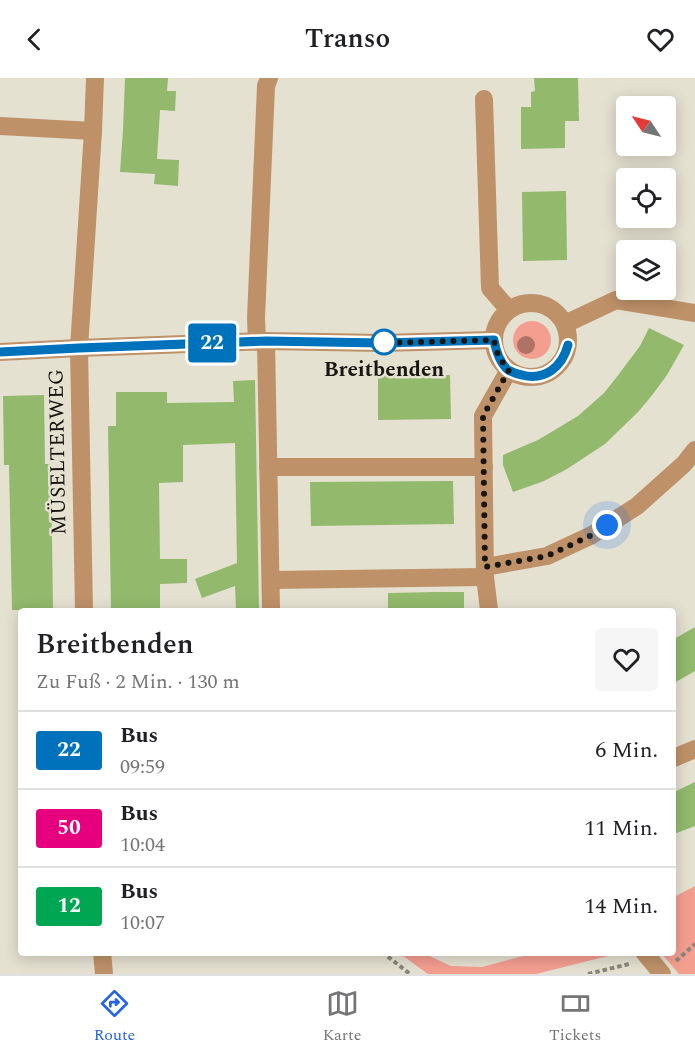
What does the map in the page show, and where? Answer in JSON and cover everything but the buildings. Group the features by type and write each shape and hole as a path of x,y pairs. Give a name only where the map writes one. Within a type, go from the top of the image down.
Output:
{"street":[{"name":"MÜSELTERWEG","path":"84,608 79,348 95,78"},
{"path":"269,78 266,86 256,318 262,342 271,608"},
{"path":"484,99 490,288 508,310"},
{"path":"0,126 93,131"},
{"path":"565,324 615,300 695,313"},
{"path":"540,303 559,314 565,324 568,345 565,356 550,372 529,377 509,370 500,361 494,340 501,318 508,310 518,305 540,303"},
{"path":"0,352 262,342 381,343 494,340"},
{"path":"489,608 485,572 483,416 509,370"},
{"path":"271,579 485,572 547,556 592,535 638,506 684,464 695,450"},
{"path":"268,467 484,467"},
{"path":"676,757 695,749"},
{"path":"102,956 104,974"},
{"path":"640,957 662,974"}],"path":[{"path":"387,956 410,974"},
{"path":"588,974 640,957"}],"shaded area":[{"path":"532,321 545,327 551,340 545,353 532,359 519,353 513,340 519,327"},
{"path":"695,886 695,974 679,974 664,956 676,956 676,896"},
{"path":"403,956 429,956 451,966 482,967 523,956 608,956 536,974 428,974"}],"bus line":[{"name":"22","path":"0,352 266,341 381,343 494,340 500,361 509,370 529,377 540,376 559,365 568,345"}],"place":[{"name":"Breitbenden","path":"384,342"}],"route":[{"path":"384,342 381,343 494,340 500,361 509,370 483,416 485,567 547,556 592,535 607,525"}]}
